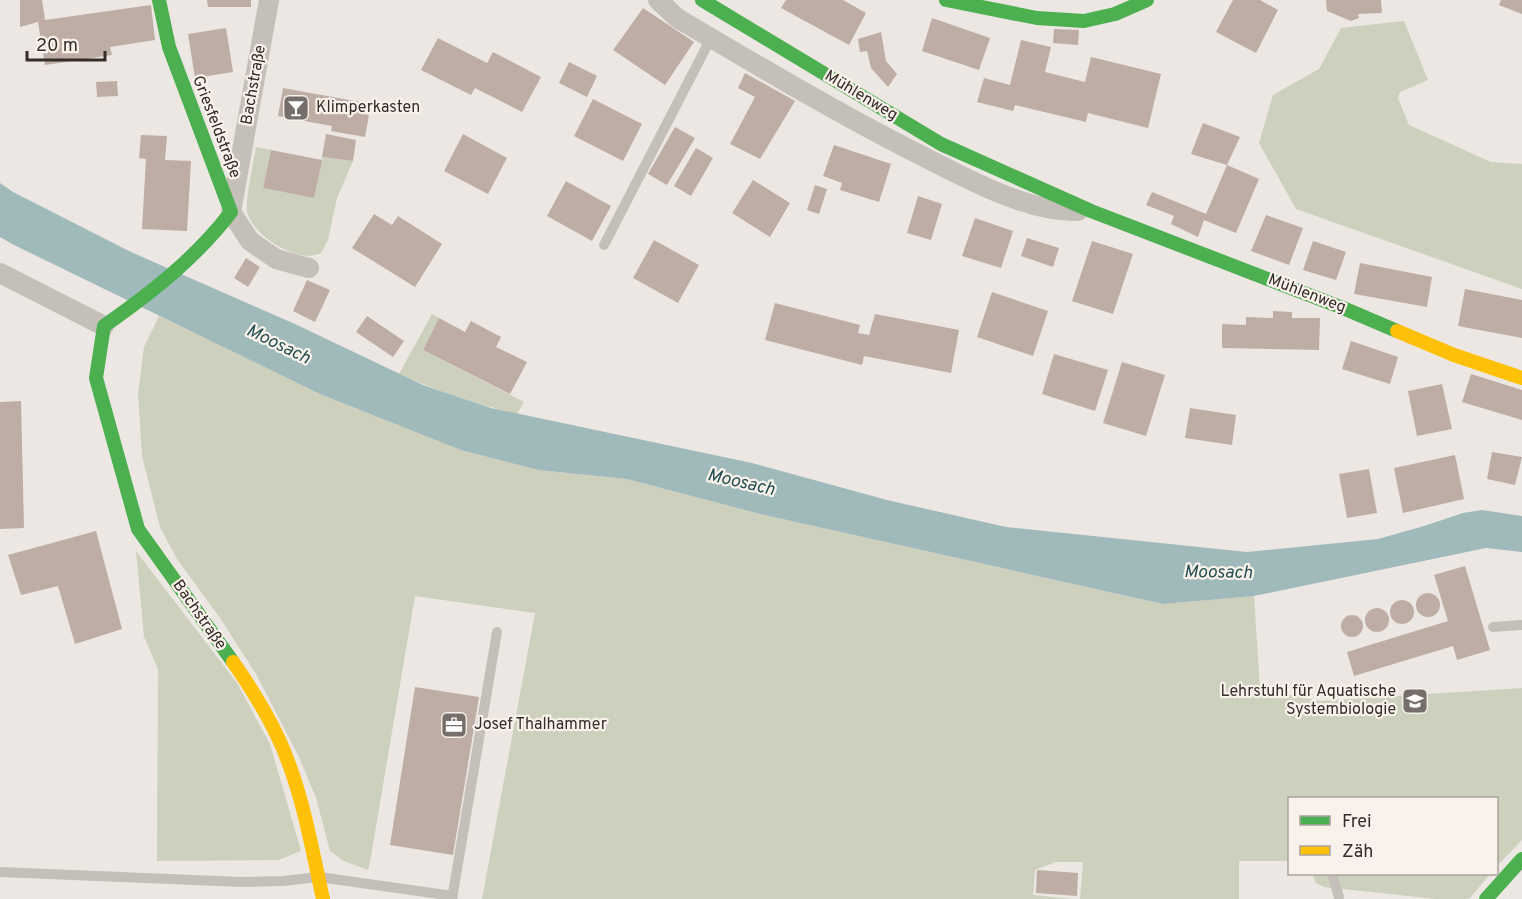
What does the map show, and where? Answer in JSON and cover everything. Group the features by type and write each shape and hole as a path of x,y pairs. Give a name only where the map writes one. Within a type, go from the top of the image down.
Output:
{"street":[{"name":"Griesfeldstraße","path":"159,0 169,47 226,220"},
{"name":"Bachstraße","path":"226,220 269,0"},
{"name":"Mühlenweg","path":"658,0 677,18 817,100 981,186 1044,208 1068,212 1091,211"},
{"name":"Mühlenweg","path":"702,0 941,144 1091,211 1343,308 1454,355 1522,378"},
{"path":"946,0 1037,18 1084,21 1115,14 1147,0"},
{"path":"0,273 104,326 197,251 226,220 276,259 309,268"},
{"name":"Bachstraße","path":"104,326 96,378 138,529 246,681 289,763 323,899"},
{"path":"1486,899 1522,859"}],"lane":[{"path":"604,245 711,38"},
{"path":"1493,627 1522,625"},
{"path":"0,872 242,882 319,877 452,897 497,632"},
{"path":"1333,875 1339,897"}],"green space":[{"path":"1404,21 1428,80 1400,92 1398,98 1409,125 1491,162 1522,164 1522,289 1296,209 1259,143 1273,95 1319,69 1341,28"},
{"path":"256,147 271,150 263,188 314,198 322,157 353,161 337,198 328,240 321,253 312,256 290,252 267,239 251,221 247,212 248,190"},
{"path":"432,314 439,318 423,350 524,402 517,414 457,397 399,374"},
{"path":"159,316 461,450 538,470 627,479 760,514 1163,604 1254,596 1260,689 1320,701 1522,688 1522,840 1498,865 1498,797 1288,797 1288,861 1239,861 1239,899 1080,899 1083,862 1056,862 1035,870 1033,895 1072,899 482,899 535,613 415,596 368,870 344,861 330,851 316,798 299,757 256,674 220,618 177,559 160,527 142,456 138,394 144,347"},
{"path":"136,551 237,683 270,744 301,851 278,860 157,861 158,669 144,637"},
{"path":"1312,875 1489,875 1467,899 1436,899 1324,887 1316,883"}],"water":[{"name":"Moosach","path":"0,183 13,192 131,252 295,324 423,385 491,408 752,463 887,500 1006,527 1247,552 1378,539 1463,513 1482,510 1522,516 1522,552 1486,548 1254,596 1163,604 760,514 627,479 538,470 461,450 318,393 14,245 0,237"}],"building":[{"path":"20,0 42,0 45,20 151,5 155,40 110,47 112,55 45,65 38,22 20,27"},
{"path":"207,0 251,0 251,7 208,7"},
{"path":"786,0 843,0 866,13 849,45 781,8"},
{"path":"1233,0 1260,0 1278,10 1256,53 1216,32"},
{"path":"1326,0 1381,0 1382,13 1358,14 1359,18 1351,21 1327,11"},
{"path":"1501,0 1522,0 1522,14 1499,5"},
{"path":"643,8 694,42 665,85 613,50"},
{"path":"932,18 990,38 979,70 922,51"},
{"path":"226,28 233,72 195,78 188,34"},
{"path":"1054,29 1079,30 1078,45 1053,43"},
{"path":"881,32 886,61 897,74 888,87 871,68 867,51 860,52 858,39"},
{"path":"438,38 487,63 493,52 541,77 522,112 475,88 471,95 421,70"},
{"path":"1021,40 1051,47 1045,72 1085,82 1091,57 1161,74 1148,128 1088,113 1086,122 1015,105 1013,111 977,102 984,78 1010,85"},
{"path":"569,62 597,76 587,97 559,83"},
{"path":"745,73 795,101 760,159 730,144 755,97 738,88"},
{"path":"117,81 118,96 97,97 96,82"},
{"path":"283,88 360,102 358,113 369,115 365,137 331,131 332,126 278,116"},
{"path":"593,99 642,124 623,161 574,136"},
{"path":"1203,123 1240,137 1227,165 1191,154"},
{"path":"675,127 695,138 667,185 648,174"},
{"path":"326,134 356,140 353,161 322,157"},
{"path":"463,134 507,158 488,194 444,171"},
{"path":"141,135 167,136 165,160 191,161 187,231 142,229 146,159 139,158"},
{"path":"834,145 891,164 879,202 840,190 842,183 823,176"},
{"path":"696,148 713,158 691,196 674,186"},
{"path":"271,150 322,160 314,198 263,188"},
{"path":"1227,165 1259,179 1236,233 1204,220 1198,237 1171,224 1174,216 1146,205 1152,192 1206,214"},
{"path":"753,180 790,203 770,237 732,213"},
{"path":"566,181 611,206 592,241 547,216"},
{"path":"815,185 827,189 819,214 807,210"},
{"path":"918,196 942,204 931,240 907,233"},
{"path":"374,214 392,225 398,216 442,244 415,287 352,248"},
{"path":"1266,215 1303,228 1289,265 1251,251"},
{"path":"975,218 1013,231 1001,268 962,256"},
{"path":"1027,238 1059,248 1053,267 1021,256"},
{"path":"654,240 699,265 678,303 633,278"},
{"path":"1092,241 1133,254 1113,314 1072,301"},
{"path":"1313,241 1346,252 1336,280 1303,270"},
{"path":"246,258 260,267 248,287 234,278"},
{"path":"1360,263 1432,277 1427,307 1354,294"},
{"path":"307,280 330,290 315,322 293,311"},
{"path":"1465,289 1522,300 1522,338 1458,326"},
{"path":"992,292 1048,311 1033,356 977,337"},
{"path":"775,303 860,325 858,333 869,335 875,314 959,330 951,373 864,356 862,365 765,340"},
{"path":"1273,311 1292,312 1292,318 1320,318 1319,350 1222,348 1222,324 1246,325 1246,317 1273,318"},
{"path":"367,316 404,341 393,357 356,332"},
{"path":"439,318 465,332 471,321 501,337 496,347 527,362 510,394 423,350"},
{"path":"1351,341 1398,357 1390,384 1342,369"},
{"path":"1054,354 1108,370 1095,411 1042,394"},
{"path":"1122,362 1165,375 1146,436 1103,423"},
{"path":"1471,374 1522,390 1522,420 1462,402"},
{"path":"1442,384 1452,429 1417,436 1408,391"},
{"path":"21,401 24,528 0,529 0,402"},
{"path":"1190,408 1236,415 1232,445 1185,438"},
{"path":"1492,452 1522,457 1515,485 1487,479"},
{"path":"1455,455 1464,499 1403,513 1394,468"},
{"path":"1369,469 1377,513 1347,518 1339,474"},
{"path":"96,531 122,629 75,644 58,586 21,595 8,555"},
{"path":"1465,566 1490,650 1457,660 1453,646 1354,676 1347,652 1448,621 1434,575"},
{"path":"1428,593 1436,597 1440,605 1436,613 1428,617 1420,613 1416,605 1420,597"},
{"path":"1402,600 1410,604 1414,612 1410,620 1402,624 1394,620 1390,612 1394,604"},
{"path":"1377,608 1385,612 1389,620 1385,628 1377,632 1369,628 1365,620 1369,612"},
{"path":"1348,615 1356,615 1363,622 1363,630 1356,637 1348,637 1341,630 1341,622"},
{"path":"415,687 479,697 453,855 390,845"},
{"path":"1037,870 1078,873 1077,896 1036,893"}],"traffic: fast":[{"path":"159,0 169,47 231,212 188,260 139,301 104,326 96,378 138,529 233,662"},
{"path":"702,0 941,144 1091,211 1397,331"},
{"path":"946,0 1037,18 1084,21 1115,14 1147,0"},
{"path":"1486,899 1522,859"}],"traffic: slow":[{"path":"1397,331 1454,355 1522,378"},
{"path":"233,662 264,712 289,764 304,814 323,899"}],"place":[{"name":"Klimperkasten","path":"296,108"},
{"name":"Lehrstuhl für Aquatische Systembiologie","path":"1415,701"},
{"name":"Josef Thalhammer","path":"454,725"}]}
